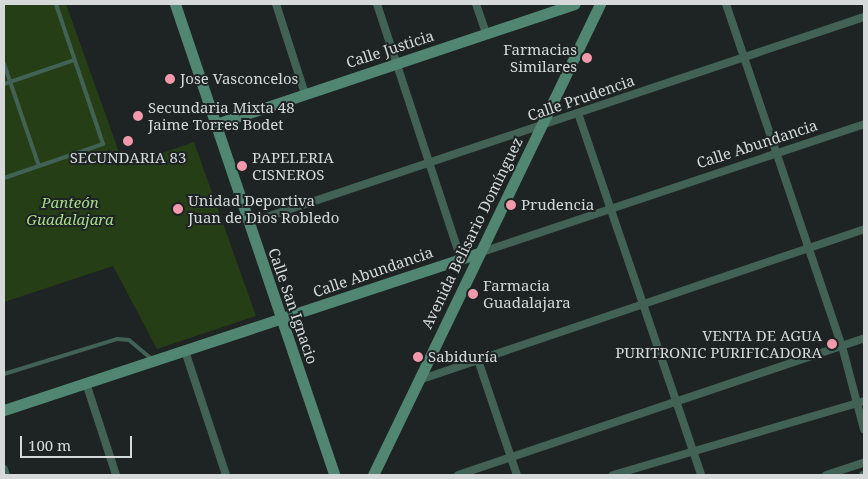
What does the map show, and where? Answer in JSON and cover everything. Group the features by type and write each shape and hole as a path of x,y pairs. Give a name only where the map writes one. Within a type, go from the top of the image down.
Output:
{"street":[{"name":"Calle San Ignacio","path":"175,4 334,475"},
{"path":"276,4 305,94"},
{"path":"377,4 461,259"},
{"path":"476,4 486,33"},
{"name":"Calle Justicia","path":"216,124 574,4"},
{"name":"Avenida Belisario Domínguez","path":"372,475 600,4"},
{"path":"726,4 861,403 864,429"},
{"name":"Calle Prudencia","path":"249,222 864,17"},
{"path":"578,113 701,475"},
{"name":"Calle Abundancia","path":"4,410 864,124"},
{"path":"418,380 864,229"},
{"path":"458,475 864,338"},
{"path":"185,351 226,475"},
{"path":"478,360 517,475"},
{"path":"86,383 116,475"},
{"path":"613,475 694,455 861,403"},
{"path":"826,475 864,463"},
{"path":"4,469 6,475"}],"lane":[{"path":"4,178 103,144 56,4"},
{"path":"4,84 74,60"},
{"path":"4,64 39,166"},
{"path":"4,374 117,339 129,340 154,361"}],"green space":[{"name":"Panteón Guadalajara","path":"4,4 66,4 124,166 194,142 256,316 157,349 113,266 4,302"}],"place":[{"name":"Farmacias Similares","path":"587,58"},
{"name":"Jose Vasconcelos","path":"170,79"},
{"name":"Secundaria Mixta 48 Jaime Torres Bodet","path":"138,116"},
{"name":"SECUNDARIA 83","path":"128,141"},
{"name":"PAPELERIA CISNEROS","path":"242,166"},
{"name":"Prudencia","path":"511,205"},
{"name":"Unidad Deportiva Juan de Dios Robledo","path":"178,209"},
{"name":"Farmacia Guadalajara","path":"473,294"},
{"name":"VENTA DE AGUA PURITRONIC PURIFICADORA","path":"832,344"},
{"name":"Sabiduría","path":"418,357"}]}
